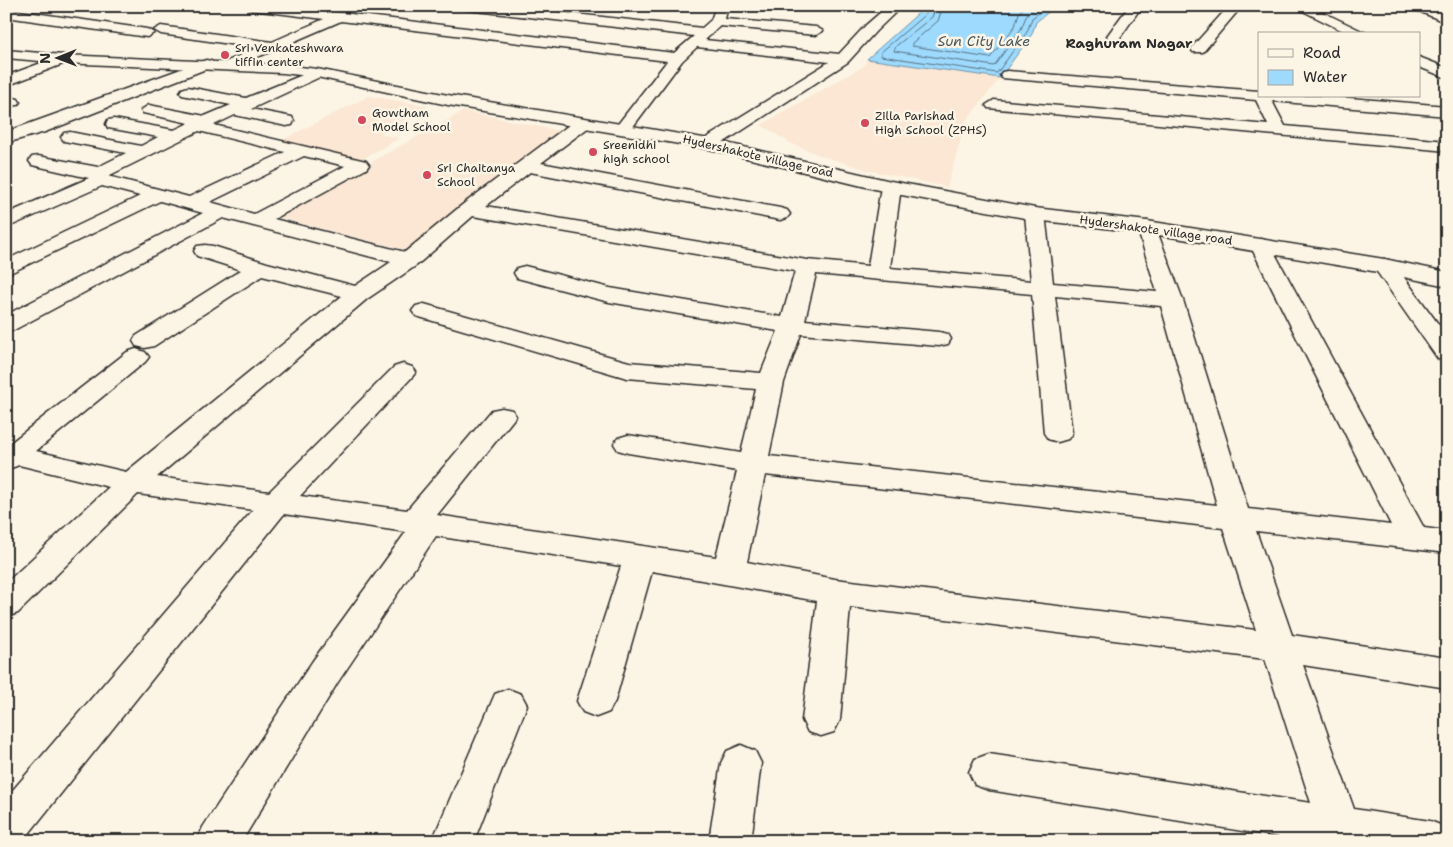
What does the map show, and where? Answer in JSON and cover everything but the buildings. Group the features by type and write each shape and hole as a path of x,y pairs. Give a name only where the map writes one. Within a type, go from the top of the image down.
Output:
{"main road":[{"path":"252,6 677,58"},
{"path":"228,66 363,6"},
{"path":"467,6 706,33"},
{"path":"550,16 564,6"},
{"path":"623,128 677,58 717,22 722,6"},
{"path":"709,144 843,59 871,28 896,6"},
{"path":"1114,36 1136,6"},
{"path":"1198,49 1236,6"},
{"path":"1299,6 1343,30"},
{"path":"1413,6 1447,19"},
{"path":"1438,6 1447,9"},
{"path":"14,30 80,9"},
{"path":"6,13 147,33"},
{"path":"717,22 816,31"},
{"path":"161,30 272,46"},
{"path":"308,30 334,33"},
{"path":"694,43 843,59"},
{"name":"Hydershakote village road","path":"6,54 63,59 206,64 317,73 448,100 709,144 890,187 1035,214 1147,227 1384,266 1447,279"},
{"path":"6,81 63,59"},
{"path":"1420,61 1447,74"},
{"path":"6,138 39,128 206,64"},
{"path":"6,222 100,177 142,151 317,73"},
{"path":"1007,75 1258,96"},
{"path":"188,92 286,121"},
{"path":"1263,98 1279,131"},
{"path":"1287,98 1447,111"},
{"path":"994,104 1447,146"},
{"path":"149,110 354,163 255,221"},
{"path":"6,604 131,483 359,294 409,260 470,209 583,123"},
{"path":"114,124 176,135"},
{"path":"70,137 142,151"},
{"path":"191,204 302,150"},
{"path":"38,161 219,212 409,260"},
{"path":"527,166 780,214"},
{"path":"878,272 890,187"},
{"path":"6,268 158,195"},
{"path":"470,209 807,266 1170,300"},
{"path":"6,325 219,212"},
{"path":"1035,214 1058,433"},
{"path":"1147,227 1236,519 1341,834"},
{"path":"1261,245 1414,539"},
{"path":"204,251 259,268 359,294"},
{"path":"729,572 771,382 792,326 807,266"},
{"path":"1384,266 1447,354"},
{"path":"9,456 141,349 259,268"},
{"path":"525,273 609,296 792,326 938,339"},
{"path":"424,311 627,370 771,382"},
{"path":"6,830 277,502 403,372"},
{"path":"218,841 421,523 502,416"},
{"path":"628,444 753,464 1447,542"},
{"path":"9,456 131,483 421,523 729,572 835,592 1279,647 1447,673"},
{"path":"596,701 640,558"},
{"path":"821,720 835,592"},
{"path":"453,841 508,705"},
{"path":"730,841 741,762"},
{"path":"989,772 1341,834 1430,841"}],"shaded area":[{"name":"Zilla Parishad High School (ZPHS)","path":"867,59 1000,78 966,121 947,187 868,170 822,156 792,144 761,125 864,66"},
{"name":"Gowtham Model School","path":"369,96 428,106 380,134 400,138 362,159 280,141"},
{"name":"Sri Chaitanya School","path":"464,111 565,132 410,251 273,216"}],"water":[{"name":"Sun City Lake","path":"929,6 1056,6 1036,22 1032,34 1000,78 867,59 923,9"}],"place":[{"name":"Sri Venkateshwara tiffin center","path":"225,55"},
{"name":"Gowtham Model School","path":"362,120"},
{"name":"Zilla Parishad High School (ZPHS)","path":"865,123"},
{"name":"Sreenidhi high school","path":"593,152"},
{"name":"Sri Chaitanya School","path":"427,175"}],"district":[{"name":"Raghuram Nagar","path":"1129,43"}]}
